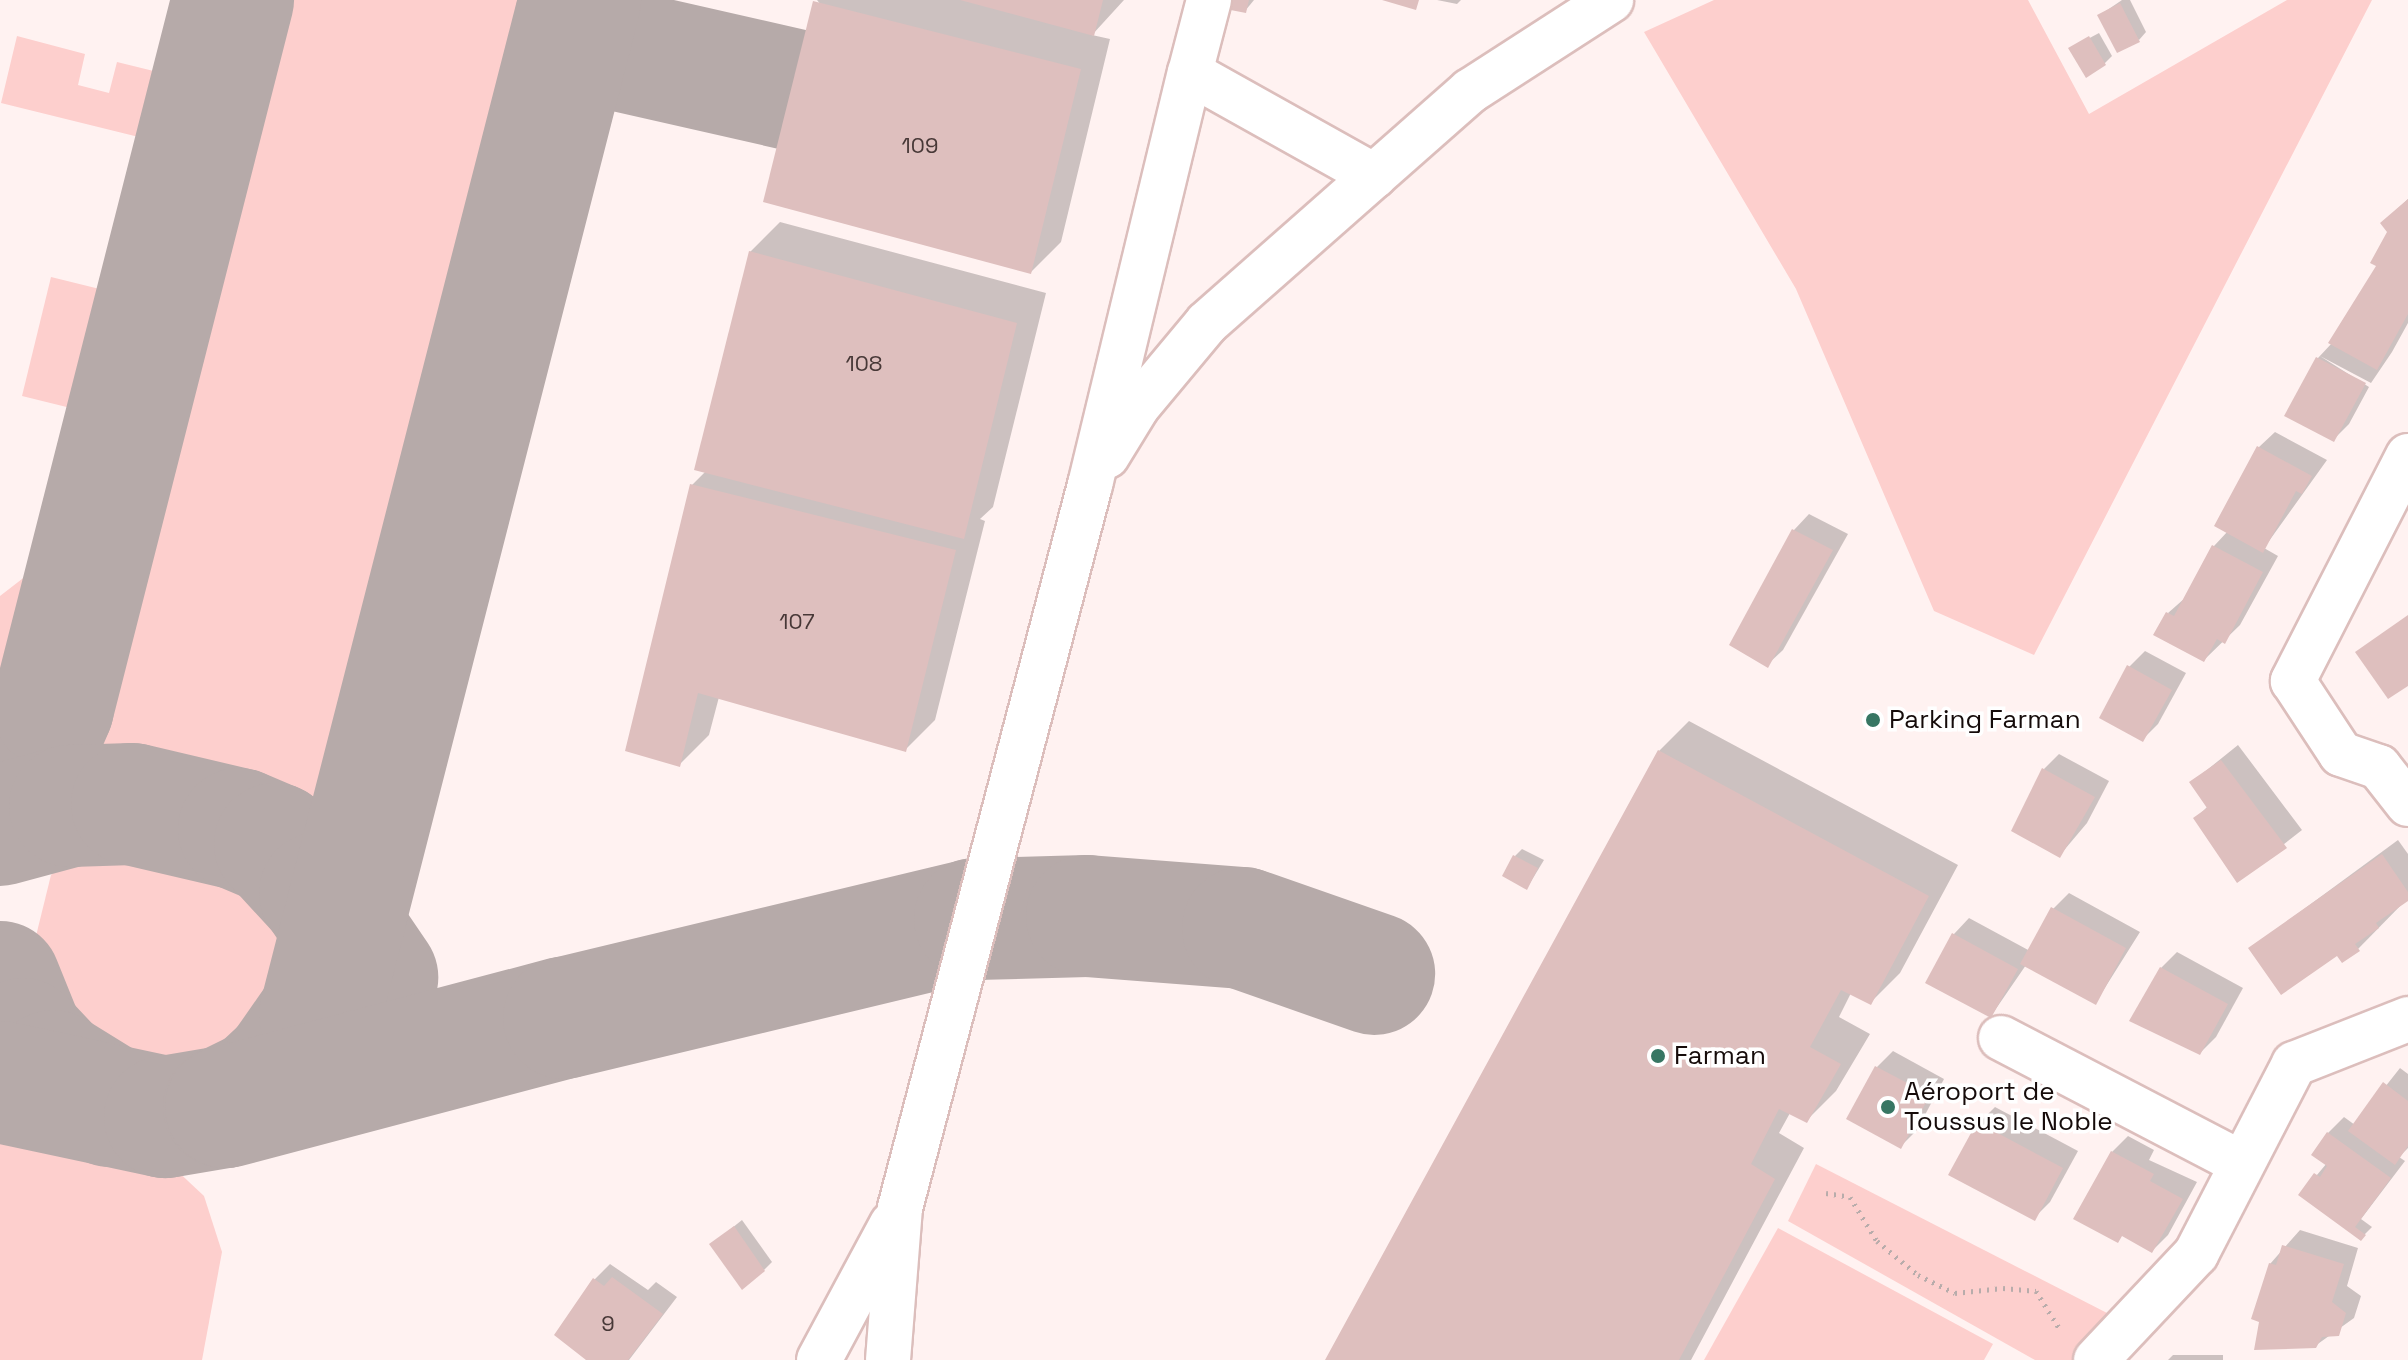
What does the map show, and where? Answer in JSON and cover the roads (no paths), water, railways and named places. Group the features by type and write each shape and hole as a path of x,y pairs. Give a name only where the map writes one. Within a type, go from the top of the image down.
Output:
{"street":[{"path":"888,1360 900,1208 1090,485 1209,0"},
{"path":"1090,485 1137,407 1207,323 1470,91 1611,0"},
{"path":"1190,73 1374,176"},
{"path":"2408,456 2293,681 2341,754 2379,767 2408,804"},
{"path":"2081,1349 2196,1254 2239,1162 2294,1064 2408,1019"},
{"path":"2001,1038 2239,1162"},
{"path":"819,1360 900,1208"}],"place":[{"name":"Parking Farman","path":"1873,720"},
{"name":"Farman","path":"1658,1056"},
{"name":"Aéroport de Toussus le Noble","path":"1888,1107"}]}
